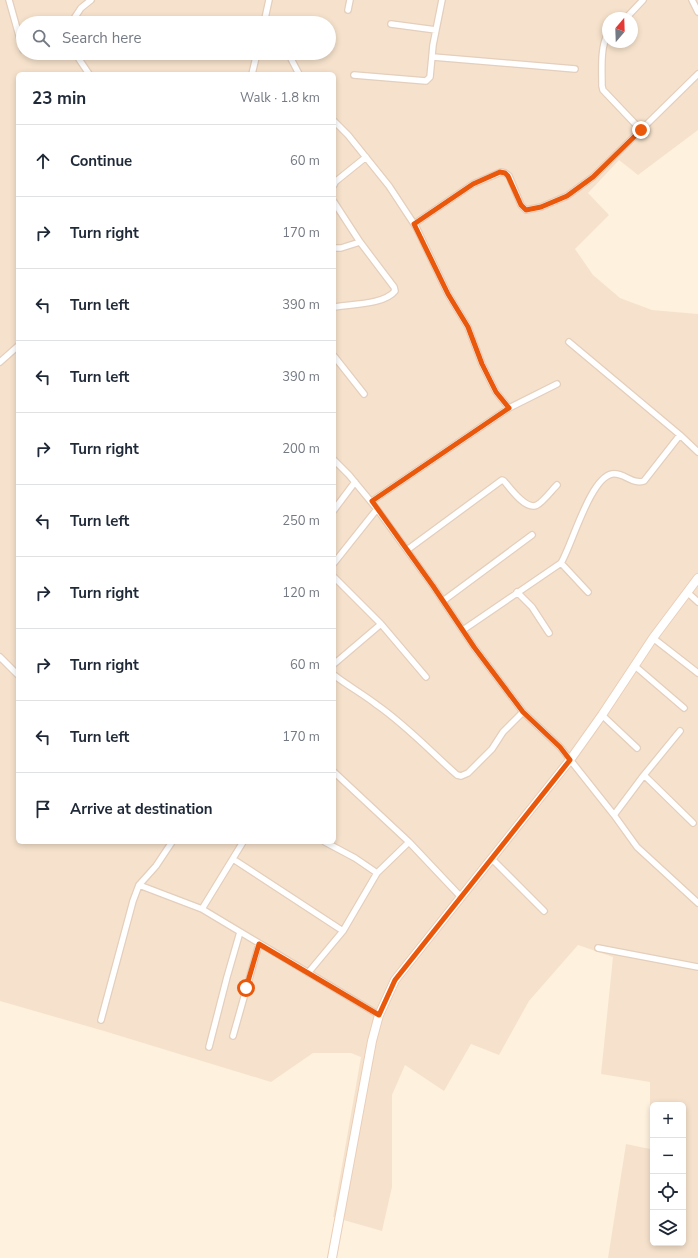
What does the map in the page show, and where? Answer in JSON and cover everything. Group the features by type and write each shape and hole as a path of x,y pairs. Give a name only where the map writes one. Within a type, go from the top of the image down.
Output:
{"street":[{"path":"8,0 16,27"},
{"path":"76,16 91,0"},
{"path":"267,16 269,0"},
{"path":"348,10 350,0"},
{"path":"354,75 426,81 430,77 436,30 442,0"},
{"path":"632,12 643,0"},
{"path":"692,0 698,12"},
{"path":"391,24 436,30"},
{"path":"604,48 603,90 641,130"},
{"path":"433,57 575,69"},
{"path":"80,60 88,72"},
{"path":"252,72 255,60"},
{"path":"292,60 298,72"},
{"path":"414,224 473,184 500,172 505,173 508,176 521,205 526,210 541,207 567,196 593,177 698,74"},
{"path":"336,123 348,134 389,186 414,224 448,294 468,327 482,364 496,392 509,408"},
{"path":"336,183 366,158"},
{"path":"336,205 395,291 392,295 371,303 336,307"},
{"path":"336,248 341,248 360,242"},
{"path":"569,342 698,452"},
{"path":"0,362 16,348"},
{"path":"336,359 364,394"},
{"path":"372,501 509,408 557,384"},
{"path":"463,630 517,592 562,563 579,519 602,479 613,474 618,474 636,482 644,481 680,436"},
{"path":"336,462 378,509 523,712 560,747 614,815 637,847 698,903"},
{"path":"407,550 502,480 519,499 532,506 537,505 557,485"},
{"path":"336,507 355,482"},
{"path":"336,561 378,509"},
{"path":"443,601 532,535"},
{"path":"562,563 588,592"},
{"path":"332,1258 372,1041 379,1015 395,980 570,760 653,638 698,578"},
{"path":"336,579 381,624 426,677"},
{"path":"517,592 532,607 549,633"},
{"path":"687,592 698,602"},
{"path":"336,662 381,624"},
{"path":"653,638 698,673"},
{"path":"0,657 16,673"},
{"path":"635,666 684,708"},
{"path":"336,676 348,686 377,705 416,736 456,775 461,776 468,773 492,749 503,732 523,712"},
{"path":"602,715 637,748"},
{"path":"614,815 680,731"},
{"path":"336,774 409,842 461,897"},
{"path":"644,775 693,823"},
{"path":"308,973 344,931 377,874 409,842"},
{"path":"101,1020 133,901 139,885 156,866 171,844"},
{"path":"202,909 242,844"},
{"path":"329,844 355,858 377,874"},
{"path":"233,859 344,931"},
{"path":"492,859 544,911"},
{"path":"139,885 202,909 379,1015"},
{"path":"209,1047 240,932"},
{"path":"233,1036 259,944"},
{"path":"598,948 698,967"}],"shaded area":[{"path":"0,0 698,0 698,130 638,175 619,160 588,193 609,215 575,249 593,275 620,298 652,310 698,314 698,1258 608,1258 626,1144 650,1149 650,1246 686,1246 686,1102 650,1102 650,1082 601,1074 613,957 578,945 529,1001 499,1055 471,1044 444,1091 405,1065 392,1095 392,1187 382,1231 333,1217 361,1057 351,1053 313,1053 271,1082 0,1001"}],"route":[{"path":"246,988 259,944 379,1015 395,980 570,760 560,747 523,712 474,647 433,586 372,501 509,408 496,392 482,364 468,327 448,294 414,224 473,184 500,172 505,173 508,176 521,205 526,210 541,207 567,196 593,177 641,130"}]}
